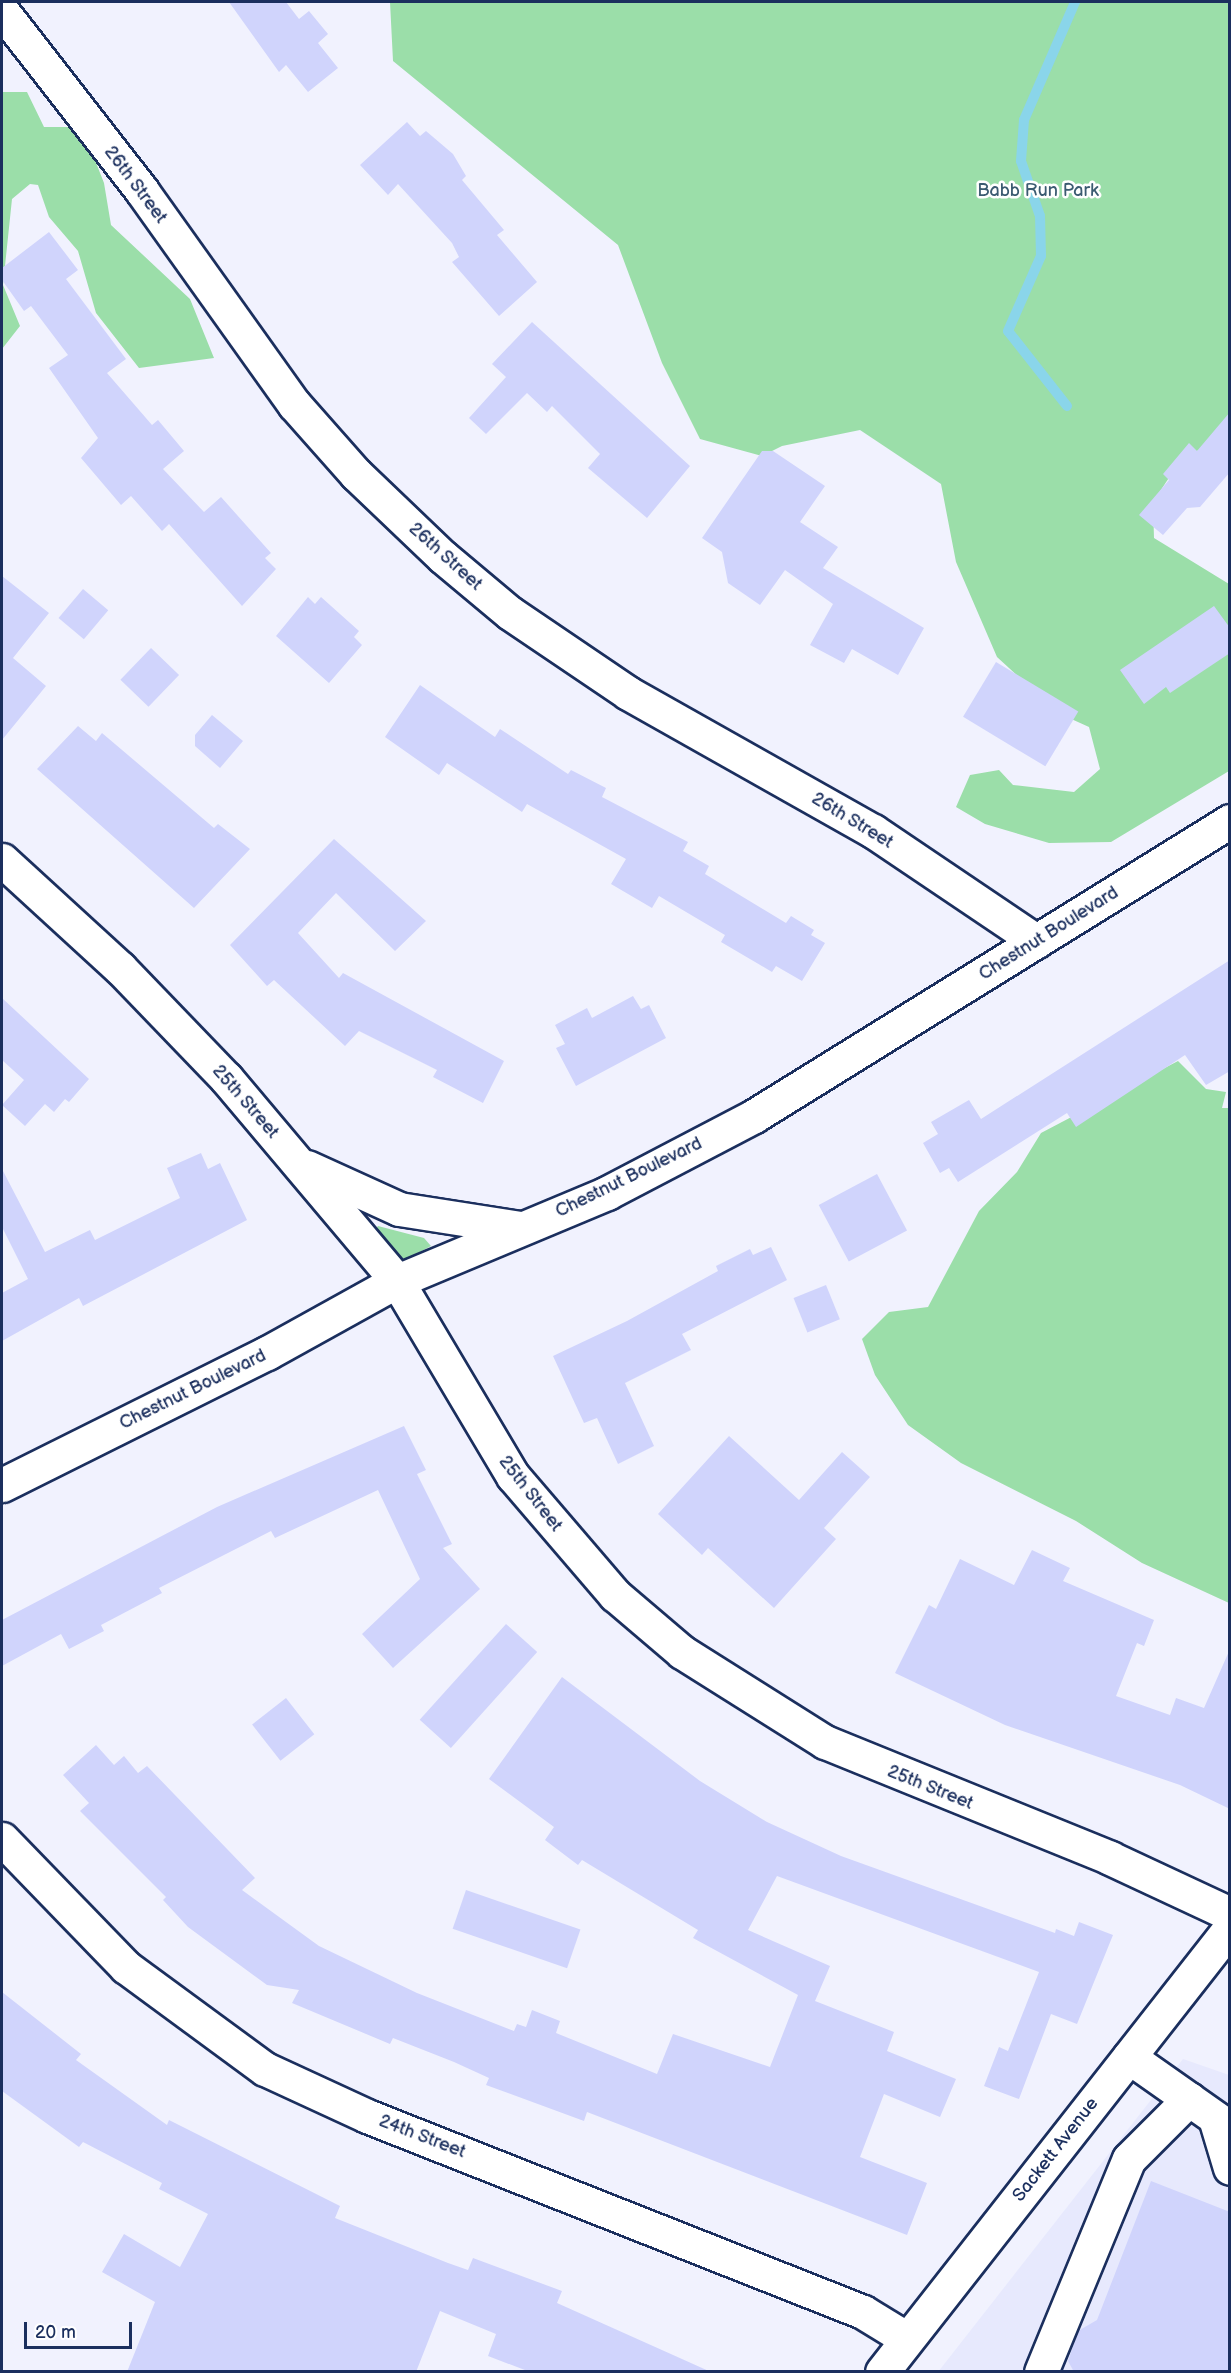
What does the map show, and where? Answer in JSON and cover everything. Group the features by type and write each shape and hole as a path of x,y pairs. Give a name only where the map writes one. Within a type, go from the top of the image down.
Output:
{"street":[{"name":"26th Street","path":"2,11 142,192 294,405 356,474 442,557 510,613 628,693 873,831 1036,941"},
{"name":"Chestnut Boulevard","path":"2,1485 267,1353 397,1281 607,1193 754,1116 1230,821"},
{"name":"25th Street","path":"2,860 151,1000 295,1161 397,1281 513,1476 615,1594 682,1652 825,1742 1110,1858 1230,1914"},
{"path":"295,1161 399,1209 522,1228"},
{"name":"24th Street","path":"2,1839 126,1967 265,2069 367,2116 853,2308 904,2337"},
{"name":"Sackett Avenue","path":"882,2372 904,2337 1230,1929"},
{"path":"1129,2057 1222,2123 1230,2168"},
{"path":"1041,2372 1129,2159 1189,2099"},
{"path":"1021,2372 1053,2339"}],"shaded area":[{"path":"1183,2059 1229,2075 1229,2371 938,2372"}],"green space":[{"name":"Babb Run Park","path":"390,2 1229,2 1229,436 1182,458 1153,502 1154,538 1229,584 1229,771 1111,842 1049,843 985,824 956,807 970,775 999,770 1013,785 1074,792 1100,769 1089,727 1058,713 997,657 956,562 941,484 860,430 782,446 762,456 700,439 662,363 618,245 393,61"},
{"path":"2,92 27,92 44,127 82,127 104,183 111,225 190,299 214,358 139,368 96,313 78,251 49,217 38,185 30,184 12,199 3,285 20,326 2,349"},
{"path":"1178,1061 1206,1089 1226,1092 1222,1108 1230,1108 1229,1603 1142,1563 1076,1521 961,1463 908,1425 875,1375 862,1339 889,1312 928,1307 979,1211 1017,1172 1041,1133"},
{"path":"378,1226 424,1238 431,1246 407,1259 394,1258 374,1231"}],"building":[{"path":"229,2 286,2 299,19 309,11 328,34 318,43 338,68 308,92 286,65 279,72"},
{"path":"407,122 420,136 426,131 453,154 466,176 462,180 504,230 497,235 537,282 499,316 452,262 459,257 452,243 398,184 388,195 360,165"},
{"path":"49,232 78,270 66,279 126,359 107,373 152,425 158,420 184,451 163,469 204,512 221,497 271,553 265,558 276,569 242,606 169,524 162,531 131,496 121,505 81,458 98,438 49,368 68,355 31,306 24,311 2,280 2,268"},
{"path":"532,322 690,466 647,518 588,468 600,454 552,406 547,412 527,393 486,434 469,418 506,377 492,364"},
{"path":"1230,412 1230,472 1200,507 1187,508 1163,535 1139,515 1169,480 1163,474 1189,443 1197,451"},
{"path":"762,451 773,451 825,486 800,522 838,547 823,568 924,628 898,675 852,649 844,663 810,645 833,604 785,570 760,605 728,583 722,552 702,538"},
{"path":"2,576 49,613 13,658 46,686 2,740"},
{"path":"83,589 108,610 84,639 59,618"},
{"path":"308,597 315,604 321,597 359,631 354,637 362,645 329,683 276,636"},
{"path":"1214,606 1230,628 1230,653 1170,693 1166,687 1144,704 1120,670"},
{"path":"151,648 179,675 148,707 120,680"},
{"path":"996,662 1078,711 1045,766 963,717"},
{"path":"420,685 495,737 500,729 568,774 571,770 606,788 602,797 688,842 683,851 709,866 705,874 786,923 791,916 814,930 811,935 825,943 802,981 776,966 772,972 721,942 725,935 659,896 652,908 611,884 626,859 527,804 522,812 447,763 439,775 385,737"},
{"path":"212,715 243,741 220,768 195,746 195,735"},
{"path":"78,726 96,741 102,733 214,828 218,824 250,849 194,908 37,769"},
{"path":"334,839 426,921 395,951 336,893 298,933 339,978 343,973 504,1061 483,1103 433,1077 437,1070 359,1031 345,1046 274,980 267,986 230,945"},
{"path":"1230,960 1230,1071 1206,1085 1185,1055 1076,1127 1067,1113 958,1182 949,1168 940,1173 923,1143 938,1134 931,1122 969,1100 981,1119"},
{"path":"633,996 641,1009 649,1005 666,1038 576,1086 556,1048 565,1044 555,1025 587,1008 592,1018"},
{"path":"2,998 89,1079 69,1102 65,1099 54,1112 45,1104 25,1126 2,1105 24,1080 2,1060"},
{"path":"201,1153 208,1169 220,1163 247,1220 83,1306 79,1298 2,1341 2,1293 28,1279 2,1227 2,1169 45,1252 90,1230 95,1240 180,1198 167,1168"},
{"path":"877,1174 907,1231 849,1261 819,1205"},
{"path":"771,1247 787,1280 682,1334 691,1350 625,1383 654,1446 618,1464 597,1418 584,1423 553,1356 627,1321 718,1271 716,1266 750,1249 753,1255"},
{"path":"826,1285 840,1319 807,1332 794,1298"},
{"path":"404,1426 426,1470 417,1474 452,1544 443,1548 480,1589 393,1668 362,1634 420,1579 378,1490 275,1538 271,1531 159,1588 162,1593 101,1625 104,1631 69,1649 61,1634 2,1666 2,1620 217,1507"},
{"path":"729,1436 799,1500 842,1452 870,1477 824,1528 836,1539 774,1608 708,1548 702,1555 658,1514"},
{"path":"1032,1550 1070,1568 1063,1581 1154,1620 1144,1646 1137,1643 1116,1696 1170,1715 1176,1698 1204,1708 1230,1649 1230,1809 1180,1785 1005,1725 895,1673 929,1605 936,1609 960,1559 1014,1585"},
{"path":"506,1624 537,1652 451,1748 420,1720"},
{"path":"562,1677 700,1781 767,1822 841,1856 1055,1933 1056,1929 1074,1936 1079,1922 1113,1935 1077,2024 1051,2014 1019,2099 984,2086 999,2047 1008,2051 1039,1972 777,1876 748,1930 830,1966 815,2001 894,2032 887,2051 956,2079 940,2117 884,2094 860,2157 927,2183 907,2235 587,2112 584,2121 486,2085 489,2078 454,2062 393,2038 390,2044 292,2003 299,1990 267,1985 188,1927 163,1900 166,1897 80,1811 89,1803 63,1775 96,1745 114,1765 124,1756 138,1773 147,1766 255,1878 242,1890 319,1946 417,1993 514,2031 517,2024 526,2027 532,2010 560,2021 556,2033 657,2074 673,2034 770,2067 798,1995 693,1938 698,1930 582,1860 578,1865 545,1840 554,1827 489,1779"},
{"path":"286,1698 314,1734 280,1761 252,1724"},
{"path":"466,1890 580,1929 567,1968 453,1929"},
{"path":"2,1992 81,2054 76,2060 167,2125 169,2120 340,2206 335,2218 468,2270 473,2258 562,2291 557,2303 711,2372 530,2372 488,2356 496,2334 440,2311 416,2372 127,2372 155,2302 102,2272 124,2234 180,2267 208,2214 159,2189 162,2183 83,2142 79,2147 2,2091"},
{"path":"1151,2181 1230,2212 1230,2372 1074,2372 1068,2361 1078,2331 1097,2320"}],"waterway":[{"path":"1067,406 1008,331 1041,256 1040,216 1021,161 1024,120 1075,2"}]}
